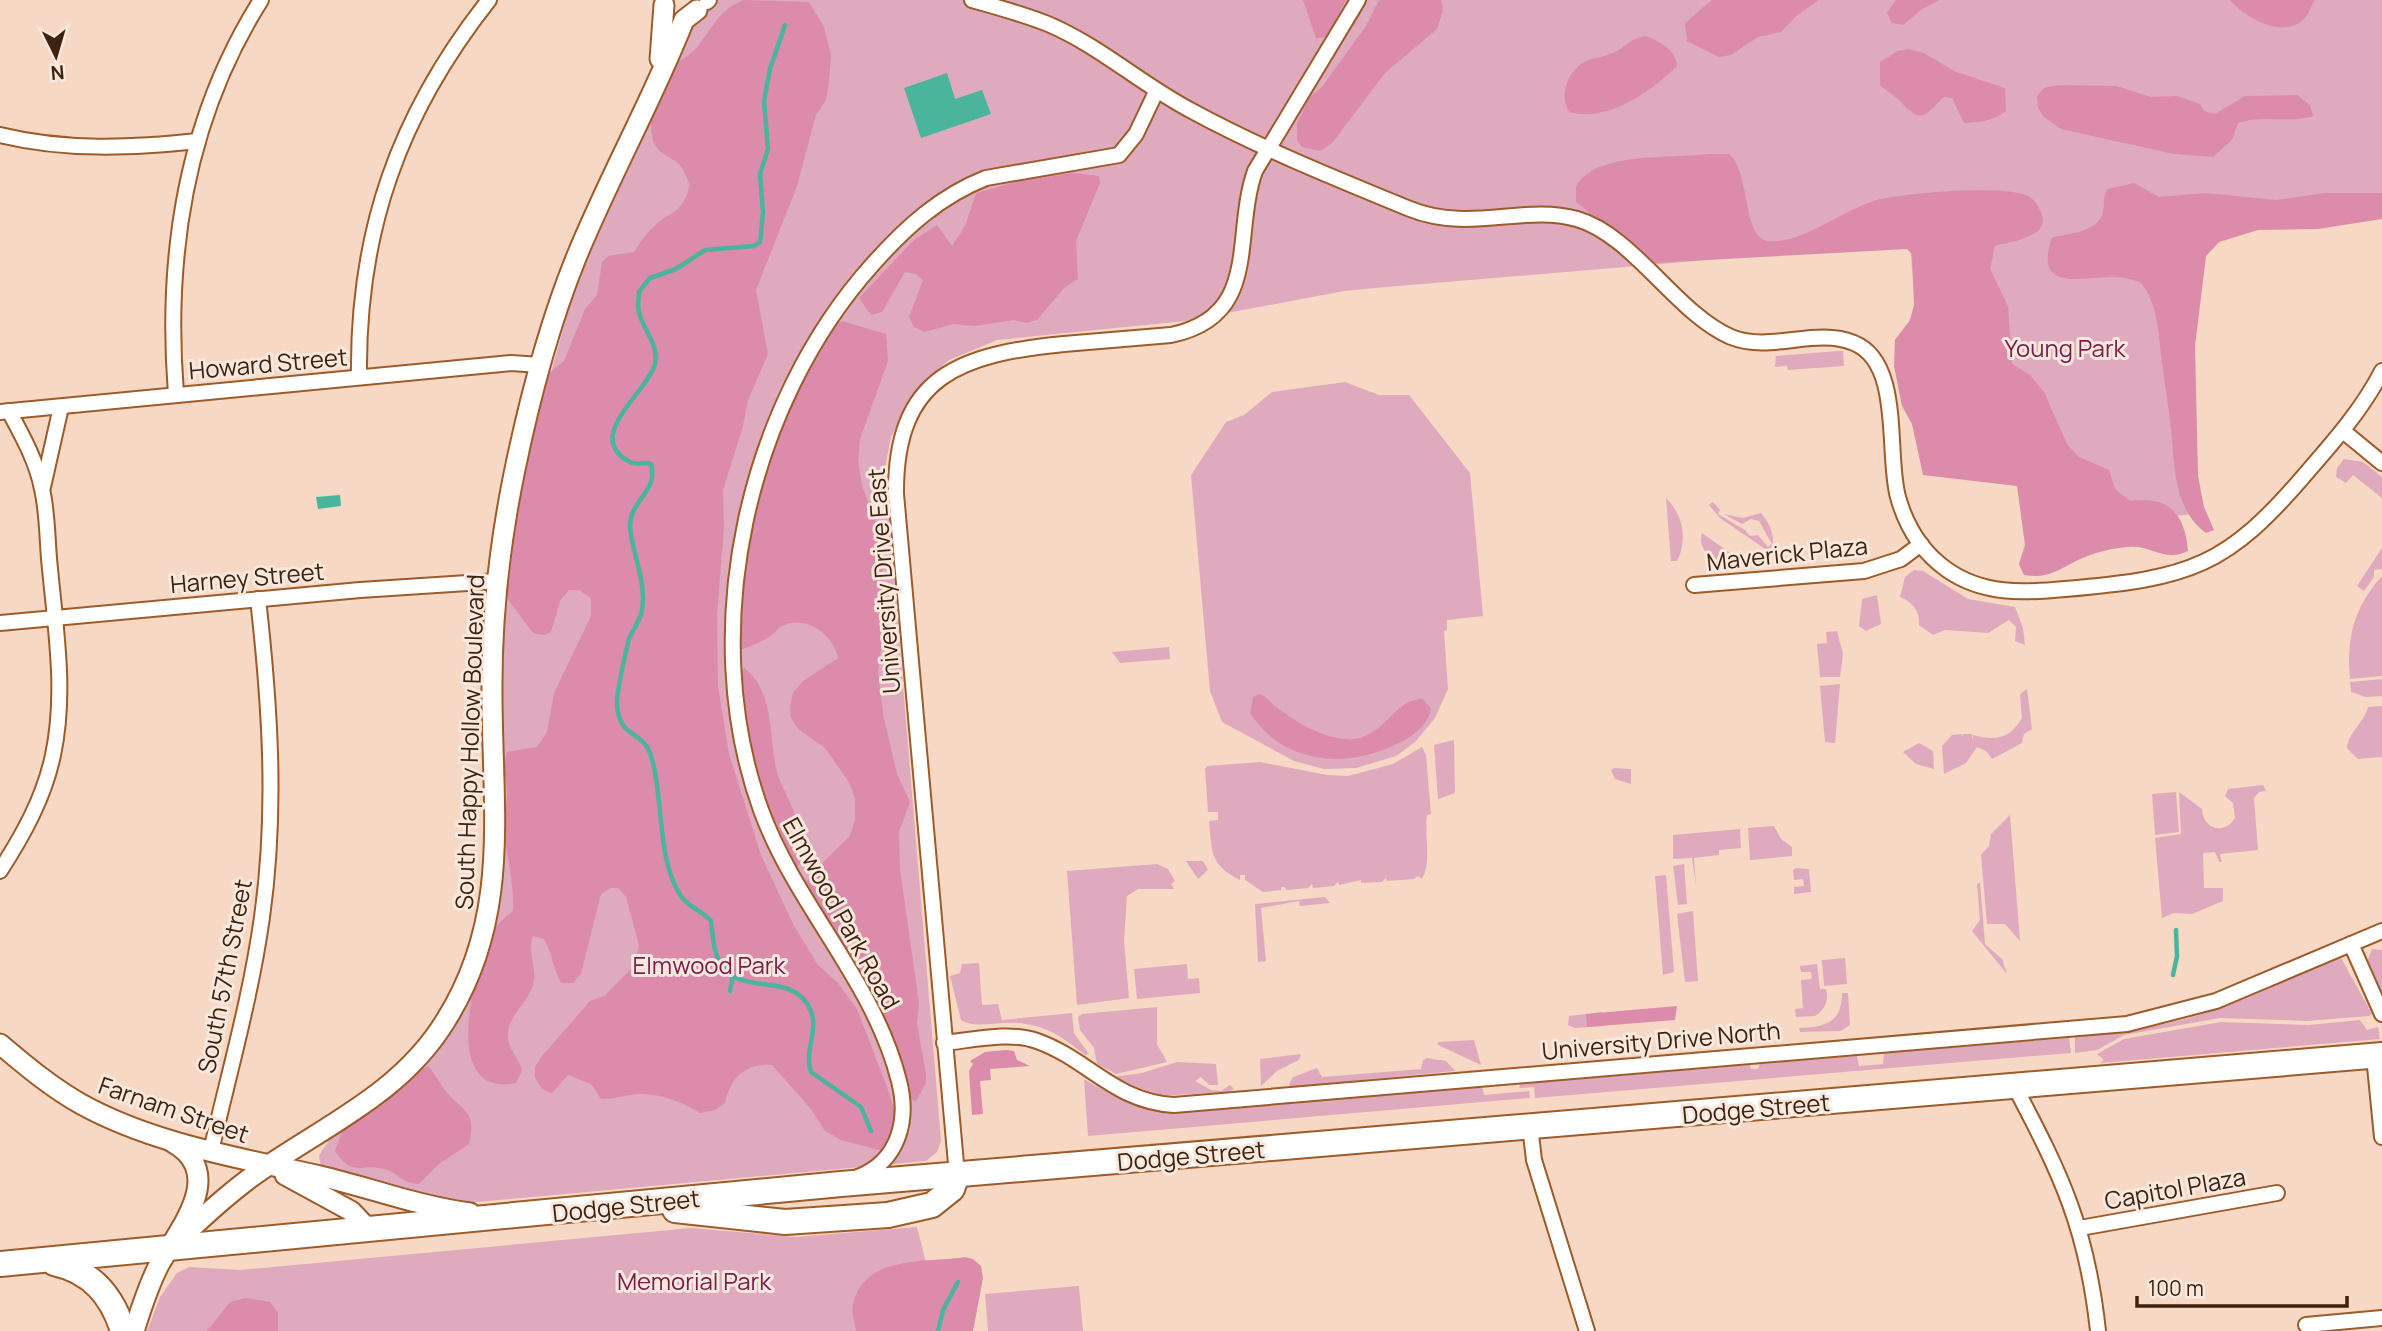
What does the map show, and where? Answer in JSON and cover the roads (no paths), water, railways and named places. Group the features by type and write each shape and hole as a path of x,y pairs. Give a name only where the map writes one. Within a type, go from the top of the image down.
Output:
{"highway":[{"name":"Dodge Street","path":"0,1264 841,1184 2378,1056"},
{"path":"633,1205 785,1222 888,1215 932,1205 952,1189 957,1175"},
{"path":"36,1260 84,1273 103,1290 123,1331"}],"street":[{"path":"176,394 172,289 177,237 198,141 222,75 261,0"},
{"path":"359,377 358,329 363,277 387,178 419,104 440,67 489,0"},
{"path":"972,0 1048,24 1100,52 1156,92 1267,147 1431,216 1474,220 1558,216 1588,223 1616,243 1720,331 1747,342 1765,344 1840,339 1862,347 1884,375 1897,495 1906,521 1920,544 1956,576 1997,591 2034,592 2161,578 2208,561 2248,536 2280,505 2343,431 2382,370"},
{"path":"1267,147 1358,0"},
{"path":"662,3 680,13 705,3"},
{"path":"650,97 664,45 662,3"},
{"name":"South Happy Hollow Boulevard","path":"171,1248 203,1217 268,1166 367,1103 401,1074 444,1024 475,965 488,922 494,878 492,682 498,581 514,476 540,365 575,260 684,20 705,3"},
{"name":"Elmwood Park Road","path":"841,1184 868,1173 896,1145 903,1117 902,1100 893,1062 869,1003 773,841 751,778 738,705 734,632 739,563 761,461 789,386 822,328 857,282 904,230 965,186 986,178 1119,155 1136,134 1156,92"},
{"path":"0,135 83,146 148,146 198,141"},
{"name":"University Drive East","path":"957,1175 896,494 897,453 902,436 908,419 928,390 939,379 970,361 1014,349 1171,335 1194,329 1213,318 1226,305 1238,277 1248,191 1267,147"},
{"name":"Howard Street","path":"5,411 511,363 540,365"},
{"path":"42,489 61,407"},
{"path":"0,872 27,829 53,754 59,713 60,676 42,489 28,447 5,411"},
{"path":"2343,431 2382,463"},
{"name":"Maverick Plaza","path":"1694,585 1864,571 1901,559 1920,544"},
{"name":"Harney Street","path":"0,624 478,579 498,581"},
{"name":"South 57th Street","path":"211,1151 255,963 268,869 270,727 258,599"},
{"name":"University Drive North","path":"944,1043 1004,1038 1037,1041 1123,1093 1158,1104 1174,1105 2127,1024 2216,1001 2382,931"},
{"path":"2351,944 2382,1014"},
{"name":"Farnam Street","path":"0,1044 37,1076 82,1105 159,1135 429,1207 502,1217"},
{"path":"2378,1056 2382,1137"},
{"path":"2015,1087 2059,1171 2080,1228 2092,1282 2098,1331"},
{"path":"1530,1126 1534,1160 1587,1331"},
{"path":"134,1331 154,1277 195,1202 197,1174 188,1155 180,1146 159,1135"},
{"name":"Farnam Street","path":"268,1166 351,1211 369,1230"},
{"name":"Capitol Plaza","path":"2080,1228 2277,1193"},
{"path":"2306,1325 2382,1318"}],"water":[{"path":"947,73 955,99 982,90 991,114 921,138 904,88"},
{"path":"340,495 341,506 318,509 316,497"}],"waterway":[{"path":"785,25 770,69 764,101 768,149 760,174 763,213 760,242 754,246 705,250 676,269 650,278 639,292 638,311 655,350 655,364 650,376 622,414 613,440 617,452 635,464 651,464 652,473 648,489 631,517 631,536 641,577 643,599 641,614 629,639 617,702 621,722 647,746 650,753 657,786 663,843 679,893 711,921 717,957 732,975 742,980 789,990 799,995 808,1005 813,1022 809,1055 811,1072 861,1107 871,1131"},
{"path":"2173,975 2177,956 2176,930"},
{"path":"730,991 733,976"},
{"path":"938,1331 943,1310 958,1282"}],"park label":[{"name":"Young Park","path":"2065,347"},
{"name":"Elmwood Park","path":"709,964"},
{"name":"Memorial Park","path":"694,1280"}]}
